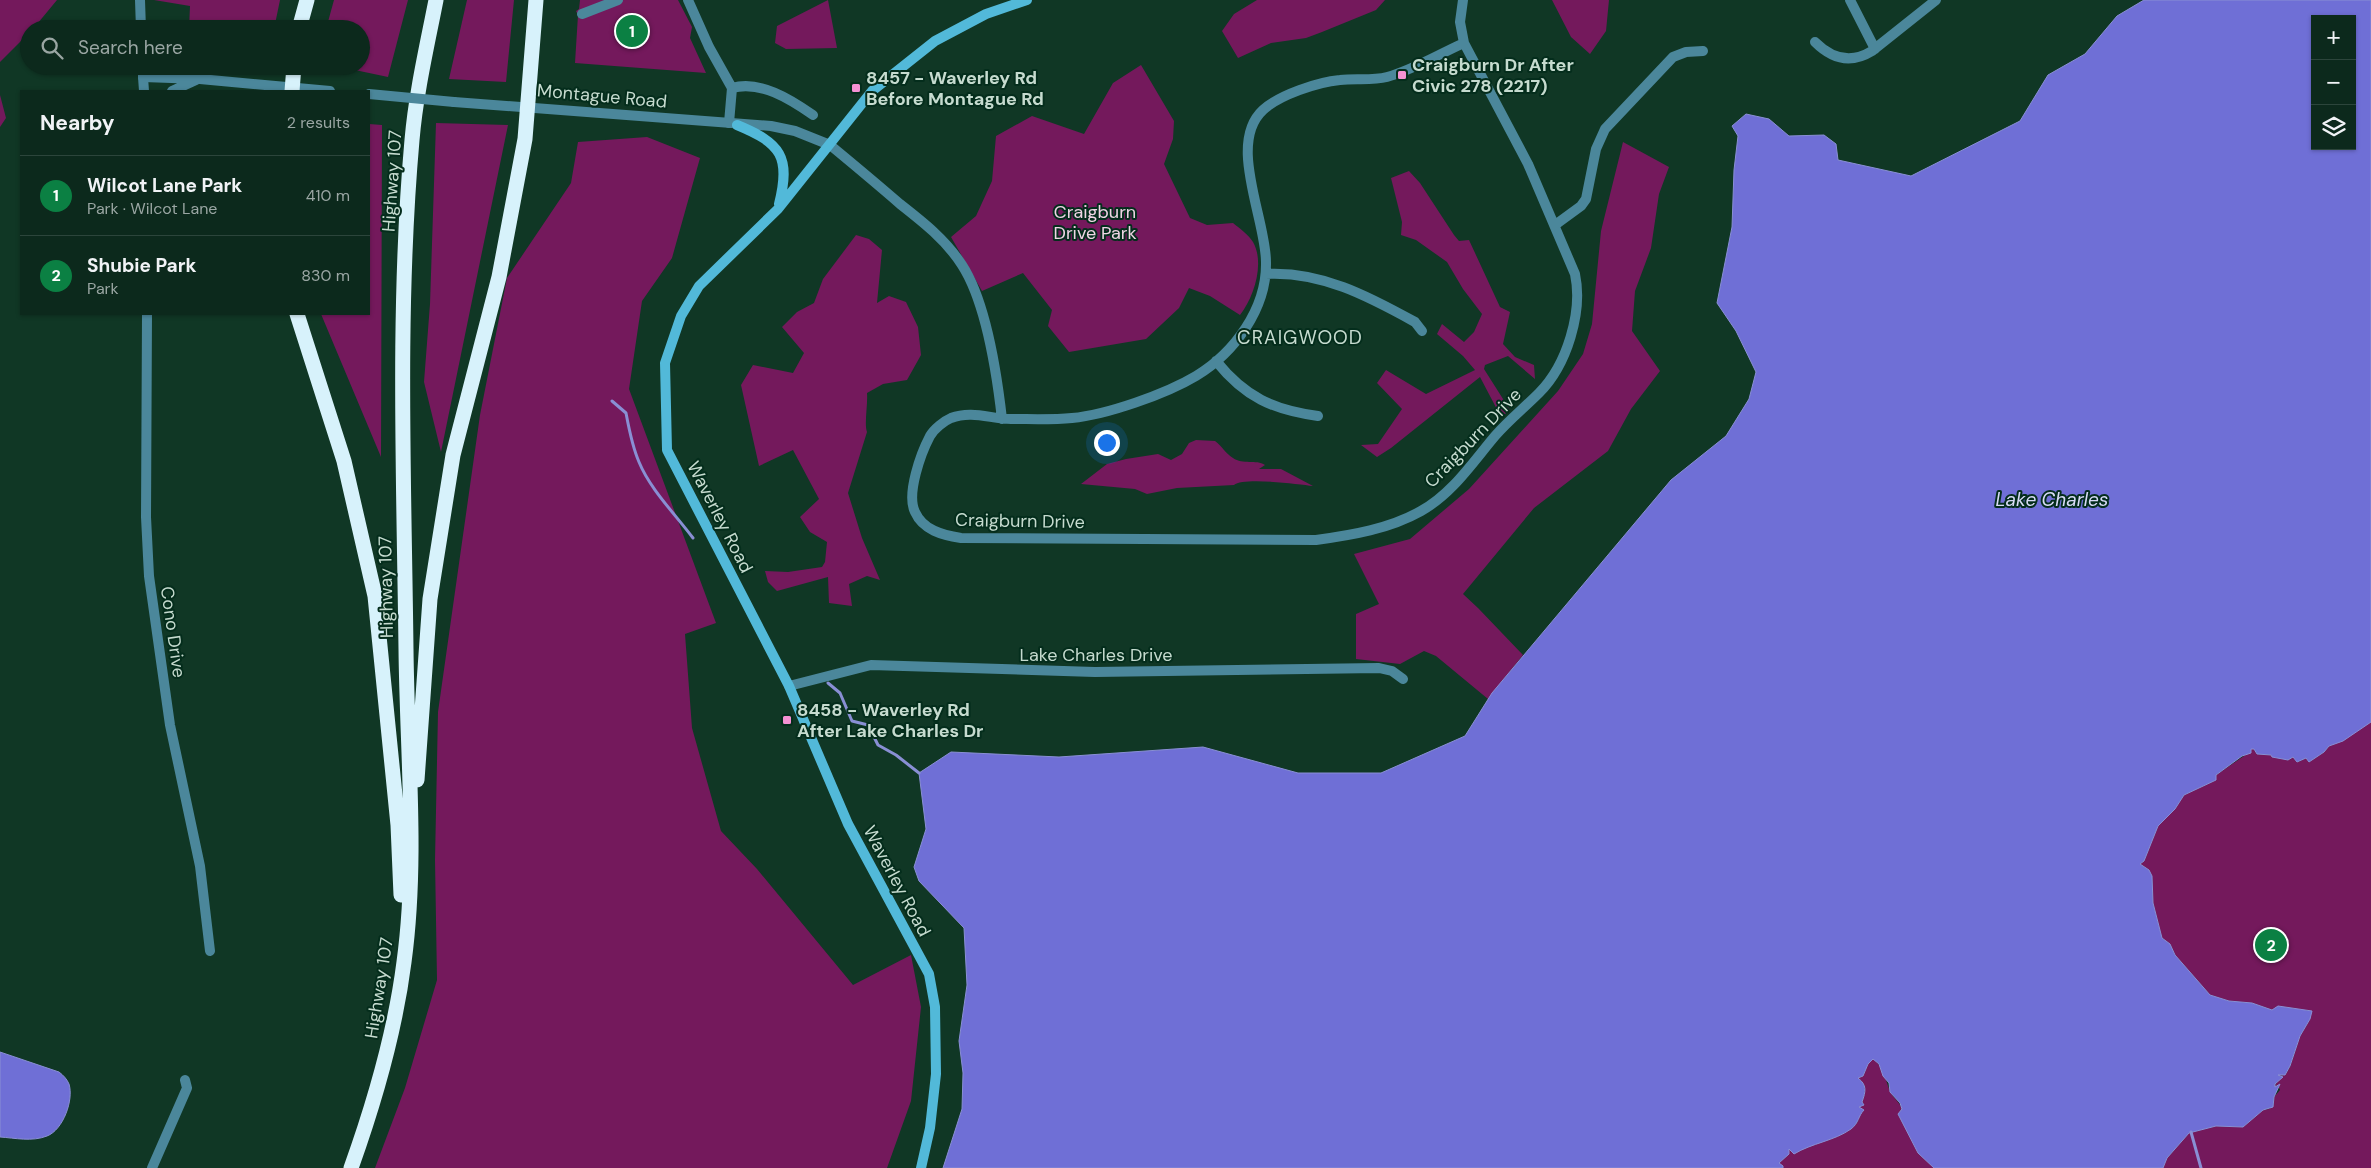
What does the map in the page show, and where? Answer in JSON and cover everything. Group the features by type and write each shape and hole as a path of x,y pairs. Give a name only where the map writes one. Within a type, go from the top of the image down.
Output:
{"highway":[{"path":"301,20 307,0"},
{"name":"Highway 107","path":"351,1168 376,1098 396,1013 405,961 410,902 402,327 412,138 436,0"},
{"path":"410,846 418,770 430,599 453,455 499,277 525,139 526,106 536,0"},
{"path":"292,90 293,75"},
{"path":"297,315 344,461 374,596 398,825 405,961"}],"main road":[{"name":"Waverley Road","path":"921,1168 930,1128 936,1074 935,1007 929,974 848,824 789,686 667,450 665,363 681,316 700,286 778,209 872,91 935,41 969,22 1027,0"},
{"path":"733,124 772,142 776,148 785,179 778,209"}],"street":[{"path":"140,0 141,20"},
{"path":"582,14 618,0"},
{"path":"688,0 709,46 732,88 733,124"},
{"name":"Craigburn Drive","path":"1463,0 1460,22 1464,43 1520,148 1575,274 1578,286 1570,336 1558,366 1539,393 1508,420 1448,490 1422,511 1402,521 1355,535 1303,541 961,538 941,534 923,524 913,509 912,490 920,461 931,435 952,418 979,414 1002,419 1074,418 1113,408 1153,396 1195,377 1216,362 1238,338 1257,310 1266,274 1266,252 1246,149 1251,125 1261,111 1276,101 1320,84 1338,80 1375,79 1393,75 1464,43"},
{"path":"1850,0 1875,50"},
{"path":"1815,42 1828,54 1843,59 1862,57 1875,50 1936,0"},
{"path":"1554,225 1581,206 1586,199 1596,149 1609,123 1673,57 1686,52 1703,51"},
{"path":"144,75 144,90"},
{"path":"144,78 200,79 292,90"},
{"path":"174,90 200,79"},
{"path":"732,88 742,85 761,87 779,94 812,115"},
{"name":"Montague Road","path":"370,94 781,128 814,137 830,145 932,230 962,264 980,304 999,393 1002,419"},
{"path":"1266,274 1309,277 1349,288 1415,322 1422,331"},
{"name":"Cono Drive","path":"147,315 146,517 149,576 170,725 200,866 210,951"},
{"path":"1216,362 1235,384 1256,398 1283,410 1318,416"},
{"name":"Lake Charles Drive","path":"789,686 844,671 878,665 1095,672 1379,668 1392,671 1403,679"},
{"path":"152,1168 187,1088 185,1080"}],"green space":[{"path":"0,0 57,0 40,20 20,20 20,42 0,62"},
{"path":"154,0 280,0 276,20 189,20 190,6"},
{"path":"334,0 408,0 388,77 370,73 370,20 328,20"},
{"path":"467,0 514,0 506,82 449,79"},
{"path":"580,0 678,0 692,27 690,38 706,73 575,63 578,15 576,11 579,9"},
{"path":"828,0 837,48 786,49 775,43 777,26"},
{"path":"1257,0 1385,0 1376,10 1322,32 1306,38 1271,43 1238,58 1222,31 1234,14"},
{"path":"1552,0 1609,0 1606,31 1590,54 1571,37"},
{"name":"Craigburn Drive Park","path":"1141,65 1174,121 1173,139 1164,164 1190,218 1207,225 1233,223 1246,234 1253,242 1256,250 1258,270 1256,280 1250,299 1240,315 1210,296 1189,288 1179,308 1146,339 1069,352 1048,326 1052,310 1023,273 982,291 951,237 976,216 992,181 996,136 1032,116 1084,134 1113,83"},
{"path":"0,95 6,118 0,127"},
{"path":"436,123 508,125 441,452 424,382 430,304"},
{"path":"370,124 382,125 381,457 321,315 370,315"},
{"path":"647,137 700,158 672,258 642,301 629,389 716,623 685,634 692,728 721,831 757,869 853,985 911,955 921,1007 911,1101 887,1168 375,1168 405,1088 437,980 435,860 438,712 480,415 507,278 571,183 578,142"},
{"path":"1623,142 1669,167 1659,194 1651,248 1635,291 1632,331 1660,371 1631,409 1608,451 1534,508 1463,594 1523,655 1488,699 1436,656 1424,651 1400,664 1356,659 1356,614 1379,604 1354,554 1410,539 1469,489 1558,391 1583,354 1592,324 1601,231"},
{"path":"1409,171 1420,183 1459,241 1469,240 1500,307 1510,312 1503,344 1515,357 1534,365 1535,379 1508,356 1485,365 1484,369 1510,410 1501,417 1480,377 1377,457 1361,445 1378,444 1402,409 1377,383 1386,370 1426,394 1475,370 1463,356 1437,334 1442,324 1464,342 1474,332 1482,314 1463,289 1447,262 1416,240 1401,235 1402,222 1391,178"},
{"path":"856,235 869,239 882,250 877,303 889,296 906,302 918,327 921,355 907,380 883,384 867,393 867,432 848,493 862,538 880,580 867,576 849,584 852,606 829,603 828,577 777,591 768,582 765,571 788,572 822,567 825,562 827,542 810,532 800,517 819,499 793,450 759,466 741,385 753,365 793,373 804,353 782,327 797,312 814,303 823,279"},
{"path":"1196,440 1215,441 1237,460 1258,462 1265,465 1259,469 1281,469 1313,486 1248,482 1234,485 1177,488 1147,494 1135,489 1081,484 1107,464 1158,454 1171,460 1182,454 1189,443"},
{"path":"2371,722 2371,1168 2163,1168 2167,1158 2189,1133 2216,1126 2243,1127 2263,1110 2269,1109 2274,1104 2274,1097 2280,1090 2278,1085 2274,1087 2281,1076 2278,1076 2285,1075 2290,1067 2300,1036 2310,1019 2309,1010 2272,1010 2252,1003 2229,1001 2210,995 2175,955 2170,944 2162,938 2153,903 2152,876 2149,870 2140,864 2144,861 2158,826 2175,809 2184,795 2216,780 2216,775 2251,749 2254,749 2257,754 2271,755 2288,760 2293,757 2298,762 2306,758 2309,762 2324,752 2329,746"},
{"path":"1873,1059 1880,1066 1891,1093 1902,1109 1898,1114 1918,1152 1934,1168 1783,1168 1779,1163 1789,1154 1789,1149 1794,1153 1833,1138 1855,1125 1858,1121 1859,1106 1864,1105 1862,1102 1865,1091 1858,1078 1863,1076 1868,1064"}],"water":[{"name":"Lake Charles","path":"2144,0 2371,0 2371,722 2343,741 2329,746 2324,752 2309,762 2306,758 2297,762 2293,757 2288,760 2272,757 2271,755 2257,754 2254,749 2251,749 2251,753 2242,756 2216,775 2216,780 2184,795 2175,809 2158,826 2144,861 2140,864 2149,870 2152,876 2153,903 2162,938 2170,944 2175,955 2210,995 2229,1001 2252,1003 2272,1010 2278,1006 2312,1011 2310,1019 2300,1036 2290,1066 2285,1075 2278,1075 2283,1077 2275,1084 2275,1087 2280,1084 2274,1097 2273,1107 2263,1110 2243,1127 2216,1126 2189,1133 2167,1158 2163,1168 1934,1168 1918,1153 1898,1114 1902,1109 1900,1103 1890,1092 1889,1083 1883,1076 1879,1064 1873,1059 1868,1064 1863,1076 1858,1078 1865,1088 1862,1102 1864,1105 1859,1107 1864,1110 1856,1124 1844,1133 1794,1154 1789,1149 1789,1154 1779,1163 1783,1168 943,1168 962,1109 963,1073 959,1041 967,985 964,928 919,881 914,867 926,829 919,773 951,752 1059,757 1203,747 1298,773 1381,773 1465,736 1492,693 1671,480 1726,436 1749,399 1756,372 1736,331 1717,303 1732,227 1734,170 1738,136 1732,126 1746,114 1769,119 1789,136 1824,135 1836,144 1838,160 1911,176 2020,121 2048,75 2085,54 2117,16"},
{"path":"0,1052 59,1072 67,1080 70,1098 66,1114 53,1133 35,1139 0,1137"}],"waterway":[{"path":"612,401 626,413 634,450 644,472 663,501 693,538"},
{"path":"828,683 840,693 852,721 868,725 878,745 896,755 919,773"},
{"path":"2191,1132 2201,1168"}],"place":[{"name":"Wilcot Lane Park","path":"632,31"},
{"name":"Craigburn Dr After Civic 278 (2217)","path":"1402,75"},
{"name":"8457 - Waverley Rd Before Montague Rd","path":"856,88"},
{"name":"8458 - Waverley Rd After Lake Charles Dr","path":"787,720"},
{"name":"Shubie Park","path":"2271,945"}],"district":[{"name":"CRAIGWOOD","path":"1300,337"}]}
